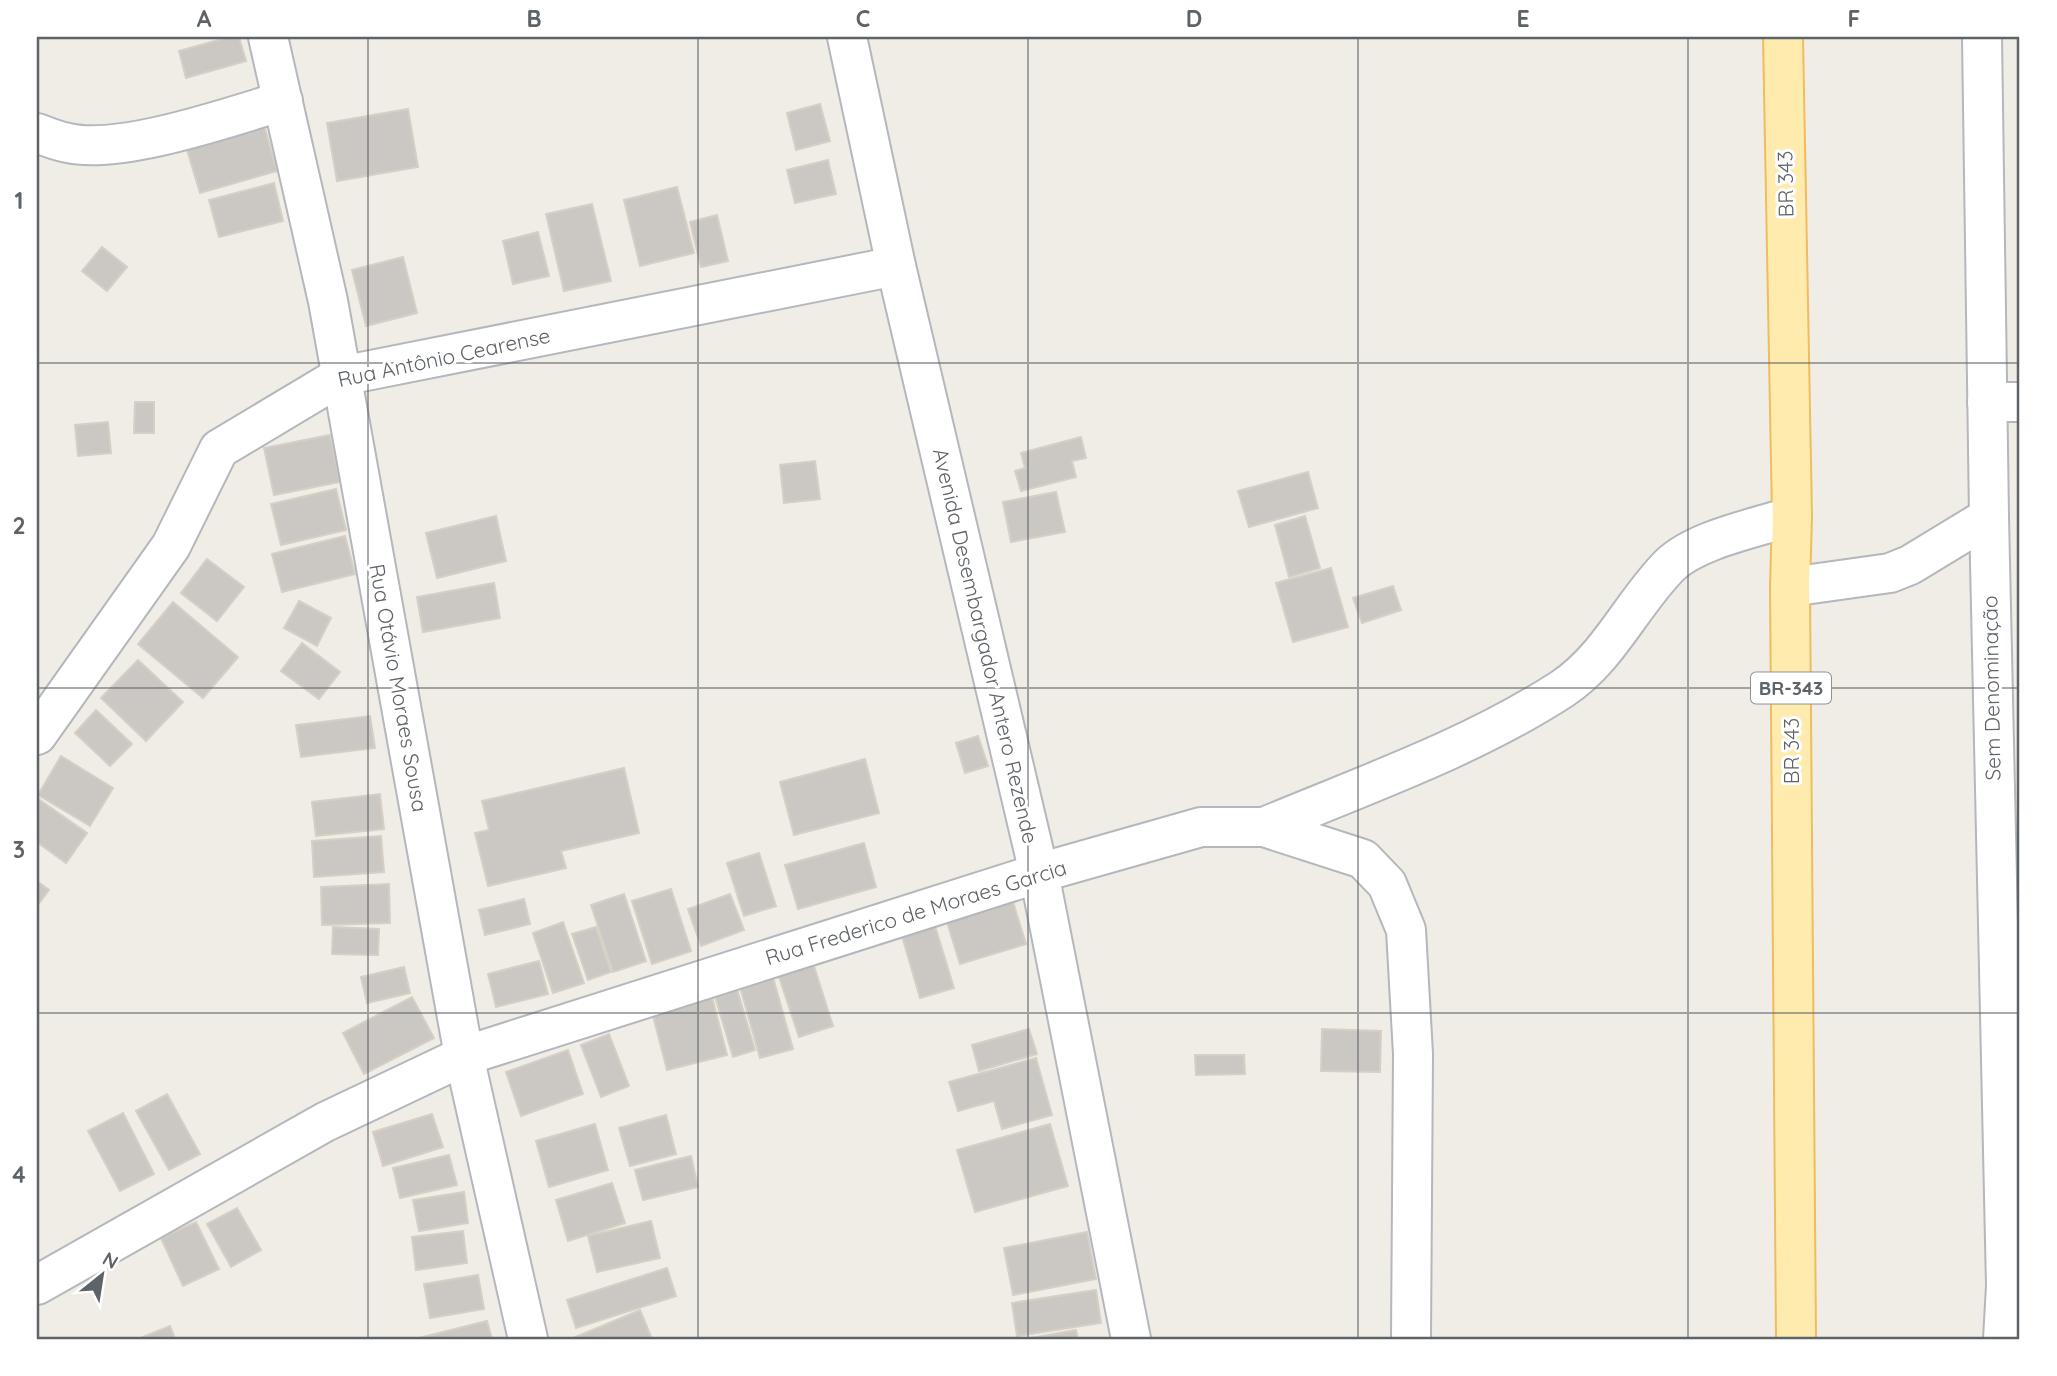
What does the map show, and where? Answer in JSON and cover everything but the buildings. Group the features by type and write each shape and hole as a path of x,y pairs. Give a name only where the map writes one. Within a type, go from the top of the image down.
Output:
{"main road":[{"name":"BR 343","path":"1783,37 1792,516 1790,587 1796,1339"}],"street":[{"name":"Rua Otávio Moraes Sousa","path":"268,37 341,376 464,1056 528,1339"},
{"name":"Avenida Desembargador Antero Rezende","path":"847,37 896,266 1039,873 1131,1339"},
{"name":"Sem Denominação","path":"1982,37 2003,402 1989,517 2005,1272 2003,1339"},
{"path":"37,133 69,144 107,145 176,132 283,101"},
{"name":"Rua Antônio Cearense","path":"37,735 171,546 219,449 341,376 896,266"},
{"path":"1264,827 1430,757 1530,709 1566,687 1611,641 1671,565 1699,547 1792,516"},
{"path":"1790,587 1890,573 1910,565 1989,517"},
{"name":"Rua Frederico de Moraes Garcia","path":"37,1284 325,1122 464,1056 1039,873 1201,827 1264,827 1363,859 1387,884 1406,930 1413,1054 1411,1339"}]}
